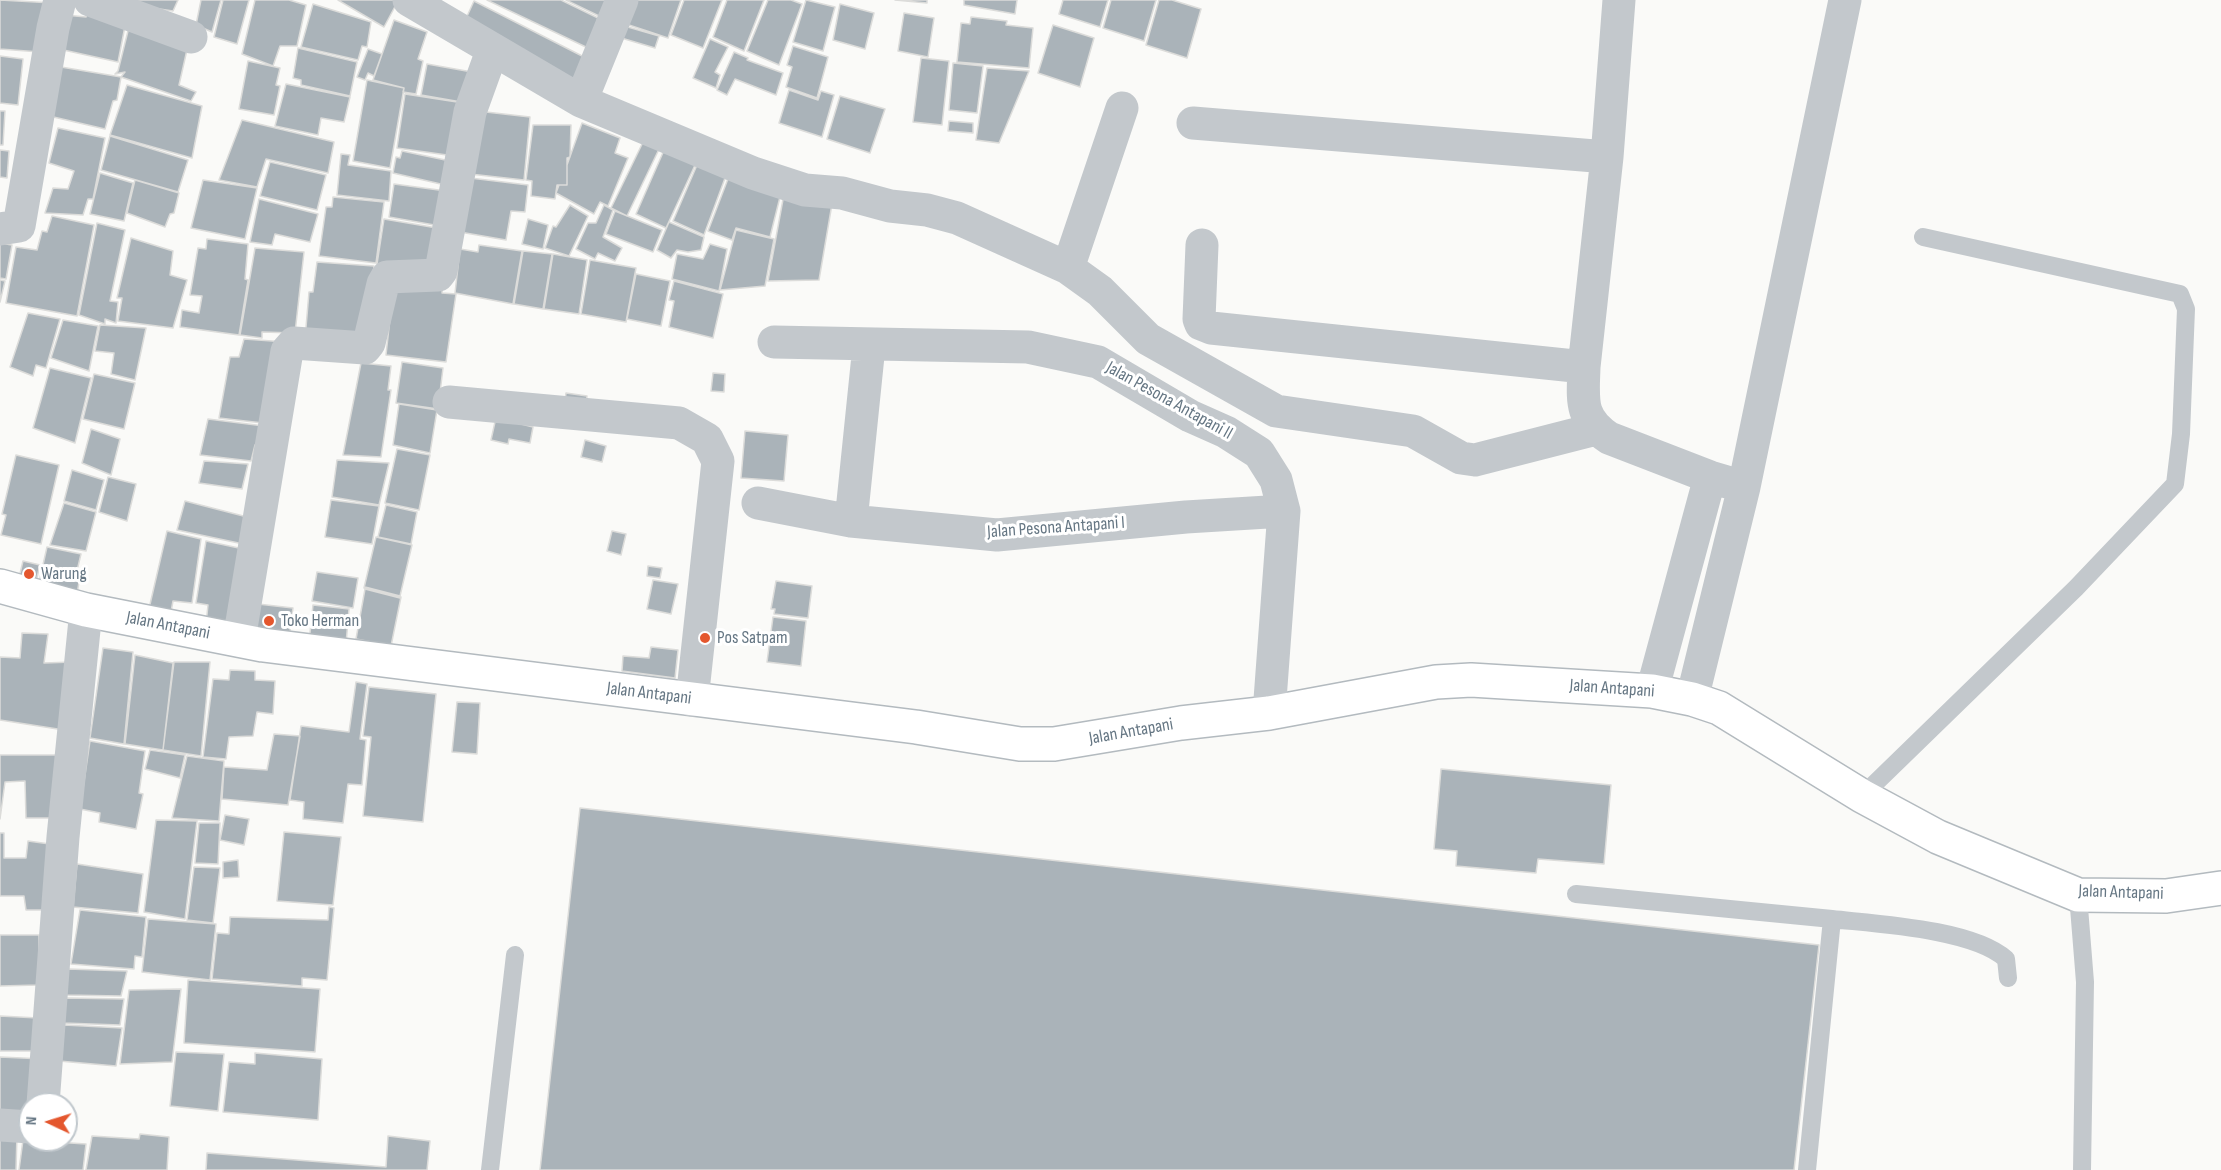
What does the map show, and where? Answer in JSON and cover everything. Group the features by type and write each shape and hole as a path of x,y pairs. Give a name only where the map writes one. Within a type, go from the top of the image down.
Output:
{"street":[{"path":"0,229 20,226 51,40 60,0"},
{"path":"90,0 190,37"},
{"path":"409,0 492,51 581,101 753,173 805,190 842,193 890,206 927,210 957,218 1068,268 1100,291 1148,339 1276,411 1413,430 1461,458 1475,460 1596,429"},
{"path":"581,101 621,0"},
{"path":"1619,0 1607,157 1584,367 1583,402 1587,416 1596,429 1609,438 1710,477 1744,487"},
{"path":"1692,699 1744,487 1845,0"},
{"path":"239,640 287,351 294,343 365,348 369,343 383,284 387,277 430,276 441,271 470,112 492,51"},
{"path":"1068,268 1122,108"},
{"path":"1193,123 1607,157"},
{"path":"1202,245 1199,319 1201,324 1211,328 1584,367"},
{"name":"Jalan Pesona Antapani II","path":"774,342 869,346 1028,347 1098,362 1190,416 1226,432 1259,453 1276,480 1284,511 1269,713"},
{"path":"851,520 869,346"},
{"path":"449,402 679,423 707,439 718,461 692,700"},
{"path":"1652,691 1710,477"},
{"name":"Jalan Pesona Antapani I","path":"758,503 851,520 997,536 1186,517 1284,511"},
{"name":"Jalan Antapani","path":"0,586 86,610 239,640 916,727 1020,744 1054,744 1181,723 1269,713 1436,682 1472,680 1652,691 1692,699 1719,708 1862,796 1938,837 2078,895 2166,896 2221,888"},
{"path":"44,1092 63,837 86,610"},
{"path":"0,1125 18,1126"}],"lane":[{"path":"1862,796 2076,588 2175,484 2181,434 2186,309 2180,294 1923,237"},
{"path":"1576,894 1930,931 1995,949 2006,959 2008,978"},
{"path":"2078,895 2085,982 2082,1170"},
{"path":"1807,1170 1832,919"},
{"path":"490,1170 515,955"}],"building":[{"path":"0,0 53,3 40,52 0,49"},
{"path":"127,0 178,0 173,11 126,4"},
{"path":"201,0 221,0 212,32 196,25"},
{"path":"223,0 249,0 237,44 214,37"},
{"path":"255,0 289,0 306,5 297,46 280,46 273,66 242,54"},
{"path":"338,0 396,0 398,1 384,27"},
{"path":"487,0 561,0 598,18 588,48"},
{"path":"566,0 606,0 599,16"},
{"path":"624,0 681,0 668,38 617,21"},
{"path":"684,0 722,0 703,48 671,35"},
{"path":"727,0 764,0 744,51 713,37"},
{"path":"768,0 791,0 802,4 779,65 747,51"},
{"path":"806,0 835,7 823,51 793,42"},
{"path":"895,0 927,0 927,3"},
{"path":"964,0 1017,0 1015,14 964,5"},
{"path":"1063,0 1108,0 1100,27 1059,14"},
{"path":"1111,0 1156,0 1144,41 1103,28"},
{"path":"1159,0 1172,0 1201,9 1187,58 1146,45"},
{"path":"474,1 586,58 576,81 463,25"},
{"path":"313,4 371,22 367,47 362,46 358,60 301,47"},
{"path":"840,4 874,13 865,49 833,40"},
{"path":"88,11 127,16 118,62 59,49 65,15 86,17"},
{"path":"904,13 934,18 928,57 898,51"},
{"path":"971,17 1007,21 1006,25 1033,28 1029,68 957,62 961,23 970,24"},
{"path":"131,19 189,41 179,85 196,92 191,101 121,77 125,72 115,74 118,71"},
{"path":"394,20 427,32 418,59 423,61 416,94 403,92 404,88 373,80"},
{"path":"621,25 659,36 655,48 618,37"},
{"path":"1053,25 1094,38 1080,87 1038,73"},
{"path":"710,39 728,47 715,72 720,75 716,88 693,78"},
{"path":"793,46 828,57 817,98 786,87 792,67 787,65"},
{"path":"298,48 357,62 350,96 301,85 301,80 293,78"},
{"path":"368,49 382,54 374,76 368,73 365,80 357,77"},
{"path":"734,52 748,58 747,60 783,73 776,95 735,79 727,95 717,90"},
{"path":"0,56 23,59 18,105 0,103"},
{"path":"921,58 949,61 942,125 913,122"},
{"path":"248,61 280,68 276,85 280,86 274,115 239,109"},
{"path":"953,63 983,66 977,113 949,110"},
{"path":"427,64 472,72 467,103 421,95"},
{"path":"55,66 121,77 117,100 113,101 105,129 45,115"},
{"path":"987,68 1029,71 999,143 976,140"},
{"path":"367,80 404,88 390,168 353,161"},
{"path":"286,84 350,97 344,122 321,118 318,135 275,126"},
{"path":"127,85 202,106 192,158 110,135"},
{"path":"789,90 818,100 821,91 834,95 822,137 779,123"},
{"path":"405,94 457,102 447,155 397,148"},
{"path":"840,96 885,109 870,153 827,139"},
{"path":"0,111 5,111 3,145 0,145"},
{"path":"477,111 530,117 524,180 470,174"},
{"path":"242,120 334,142 328,173 266,159 257,187 219,180"},
{"path":"949,121 973,123 973,133 948,131"},
{"path":"582,123 620,138 615,153 628,158 608,206 600,202 594,214 556,193 559,185 567,185 567,165"},
{"path":"533,125 571,125 567,185 557,185 555,199 531,196 532,181 526,180"},
{"path":"58,128 105,138 93,199 88,199 83,215 45,213 53,188 68,189 74,171 49,163"},
{"path":"110,136 188,160 178,192 101,170"},
{"path":"645,138 661,145 627,216 611,208"},
{"path":"665,148 696,163 666,228 636,214"},
{"path":"0,150 9,151 7,178 0,177"},
{"path":"402,151 450,161 445,185 393,173 396,157 400,158"},
{"path":"341,154 350,155 348,165 391,171 389,201 337,195"},
{"path":"700,158 728,170 704,235 673,221"},
{"path":"270,162 326,175 317,210 260,196"},
{"path":"731,171 783,185 770,237 736,228 732,240 708,231"},
{"path":"100,173 133,183 124,221 90,214"},
{"path":"462,177 528,185 525,212 511,211 506,240 454,231"},
{"path":"135,180 179,193 174,213 170,214 165,227 127,213"},
{"path":"203,180 257,188 245,239 191,228"},
{"path":"394,184 446,191 440,226 389,217"},
{"path":"784,194 832,204 819,280 768,281"},
{"path":"333,197 384,202 376,263 319,256 326,207 332,207"},
{"path":"259,199 318,214 310,242 275,234 272,245 250,242"},
{"path":"570,205 588,216 569,256 545,248 553,226 556,227"},
{"path":"604,205 613,210 603,237 622,248 615,261 598,253 595,259 576,249 588,223 596,223"},
{"path":"615,211 662,230 653,252 606,234"},
{"path":"52,216 94,225 77,316 6,303 16,247 37,250 42,231 47,232"},
{"path":"384,219 437,228 431,273 377,264"},
{"path":"528,219 548,225 543,249 522,244"},
{"path":"669,222 704,237 701,250 688,252 677,250 671,258 657,250"},
{"path":"97,223 125,230 110,301 118,302 116,323 105,319 105,324 79,315"},
{"path":"736,230 774,239 765,286 720,290"},
{"path":"131,238 173,251 170,275 187,280 173,328 118,321 122,298 117,298"},
{"path":"207,239 248,244 245,279 248,280 239,335 180,327 182,310 199,313 202,296 190,295 198,248 206,249"},
{"path":"0,243 12,245 6,279 0,278"},
{"path":"710,244 727,249 719,291 672,279 677,254 703,259"},
{"path":"479,245 522,251 513,304 455,293 460,249 478,252"},
{"path":"255,248 304,252 295,333 262,332 262,338 240,335"},
{"path":"523,251 552,254 543,309 514,304"},
{"path":"553,254 587,260 579,314 544,309"},
{"path":"590,260 636,268 626,322 581,314"},
{"path":"317,262 374,266 365,345 305,339 309,292 313,292"},
{"path":"636,274 670,281 661,326 627,319"},
{"path":"0,280 5,281 0,302"},
{"path":"674,281 723,294 713,338 669,327 674,301 669,300"},
{"path":"394,282 443,282 442,293 456,294 446,362 386,355"},
{"path":"28,313 60,319 46,368 36,365 33,376 10,367"},
{"path":"63,320 98,326 89,371 51,358"},
{"path":"100,325 146,328 135,380 111,374 114,353 95,351"},
{"path":"244,339 286,342 263,423 219,418 230,357 239,357"},
{"path":"402,362 443,368 438,409 396,403"},
{"path":"361,363 391,366 388,390 391,390 381,457 343,455"},
{"path":"50,368 91,378 75,443 33,428"},
{"path":"713,373 725,374 724,392 711,391"},
{"path":"94,374 135,383 124,429 83,419"},
{"path":"566,393 587,396 585,412 564,409"},
{"path":"399,404 437,410 430,453 393,445"},
{"path":"497,413 513,422 533,427 530,443 509,439 508,444 491,440"},
{"path":"208,419 272,427 255,445 251,461 200,455"},
{"path":"91,429 120,439 111,475 82,463"},
{"path":"745,431 788,435 784,481 741,478"},
{"path":"585,440 606,446 602,462 581,457"},
{"path":"397,449 430,455 419,510 385,503"},
{"path":"16,455 59,465 41,544 1,535 6,515 2,514"},
{"path":"337,460 389,463 379,505 332,497"},
{"path":"204,461 248,464 242,489 199,483"},
{"path":"72,470 104,480 96,510 64,501"},
{"path":"108,477 136,484 127,521 99,512"},
{"path":"331,500 379,506 372,544 325,537"},
{"path":"185,501 251,518 248,545 177,530"},
{"path":"64,503 96,512 86,551 50,545"},
{"path":"386,505 417,512 411,544 378,537"},
{"path":"167,531 201,539 192,603 173,601 170,617 148,613"},
{"path":"612,531 626,534 621,555 607,551"},
{"path":"376,537 412,545 400,596 364,588"},
{"path":"206,541 248,550 237,628 206,624 208,605 196,603"},
{"path":"47,547 81,554 76,575 80,576 77,594 38,587"},
{"name":"Warung","path":"23,561 40,565 35,586 18,582"},
{"path":"648,566 662,568 660,578 647,576"},
{"path":"317,572 358,578 353,608 312,601"},
{"path":"653,580 678,584 671,614 647,609"},
{"path":"776,581 812,586 808,618 774,614 775,609 771,609"},
{"path":"365,587 400,596 400,598 365,589"},
{"path":"365,589 401,597 391,646 356,639"},
{"name":"Toko Herman","path":"249,603 293,608 289,638 244,633"},
{"path":"313,605 349,609 346,644 309,642"},
{"path":"773,617 806,621 801,666 767,662"},
{"path":"22,633 48,634 44,663 73,662 64,730 0,720 0,657 20,658"},
{"path":"651,647 678,650 675,678 622,671 623,656 649,658"},
{"path":"103,648 133,652 124,744 90,738"},
{"path":"135,655 173,663 163,750 125,744"},
{"path":"174,662 210,662 201,756 163,750"},
{"path":"230,670 255,671 255,680 275,681 273,714 257,712 253,736 229,737 226,759 203,757 213,679 229,680"},
{"path":"356,682 367,684 360,739 366,740 362,785 348,784 343,823 303,819 304,802 290,800 301,726 349,732"},
{"path":"369,687 436,694 423,822 363,816 371,737 363,736"},
{"path":"457,702 480,703 477,754 452,752"},
{"path":"274,734 300,736 288,805 222,799 224,767 267,770"},
{"path":"90,741 145,751 139,793 143,794 136,829 99,822 100,813 80,809"},
{"path":"150,750 185,755 180,778 145,769"},
{"path":"0,755 58,755 56,818 26,818 25,781 5,782 0,819"},
{"path":"187,756 224,761 219,821 172,818"},
{"path":"1441,769 1611,785 1604,864 1538,859 1536,873 1456,866 1457,851 1434,849"},
{"path":"580,808 1819,945 1794,1170 540,1170"},
{"path":"225,815 249,819 244,845 220,840"},
{"path":"156,820 197,821 185,919 144,912"},
{"path":"199,823 220,823 218,864 195,863"},
{"path":"284,832 341,837 333,905 277,901"},
{"path":"0,833 4,833 4,858 26,858 28,841 57,845 55,910 26,910 24,896 0,896"},
{"path":"238,860 239,877 223,878 223,862"},
{"path":"77,864 143,874 138,913 73,907"},
{"path":"194,867 220,868 213,923 187,920"},
{"path":"329,907 334,908 327,980 302,978 302,986 212,979 217,933 229,934 230,917 328,920"},
{"path":"80,910 146,917 142,957 135,956 134,969 71,964"},
{"path":"148,919 216,924 210,980 142,972"},
{"path":"0,935 39,935 39,985 0,986"},
{"path":"68,969 127,971 121,996 65,995"},
{"path":"188,980 320,989 315,1052 184,1043"},
{"path":"181,989 172,1062 120,1064 129,990"},
{"path":"66,998 124,999 120,1025 63,1023"},
{"path":"0,1016 38,1018 33,1051 0,1051"},
{"path":"64,1025 122,1028 116,1066 59,1061"},
{"path":"176,1052 224,1054 218,1111 170,1106"},
{"path":"255,1053 322,1059 318,1120 223,1112 229,1062 255,1064"},
{"path":"0,1057 44,1059 36,1092 18,1092 18,1116 0,1113"},
{"path":"0,1133 17,1134 16,1170 0,1170"},
{"path":"140,1134 169,1137 167,1170 86,1170 92,1136 139,1139"},
{"path":"388,1136 430,1141 427,1170 206,1170 207,1153 386,1167"},
{"path":"78,1143 86,1144 83,1170 19,1170 21,1152 78,1152"}],"place":[{"name":"Warung","path":"29,574"},
{"name":"Toko Herman","path":"269,621"},
{"name":"Pos Satpam","path":"705,638"}]}
